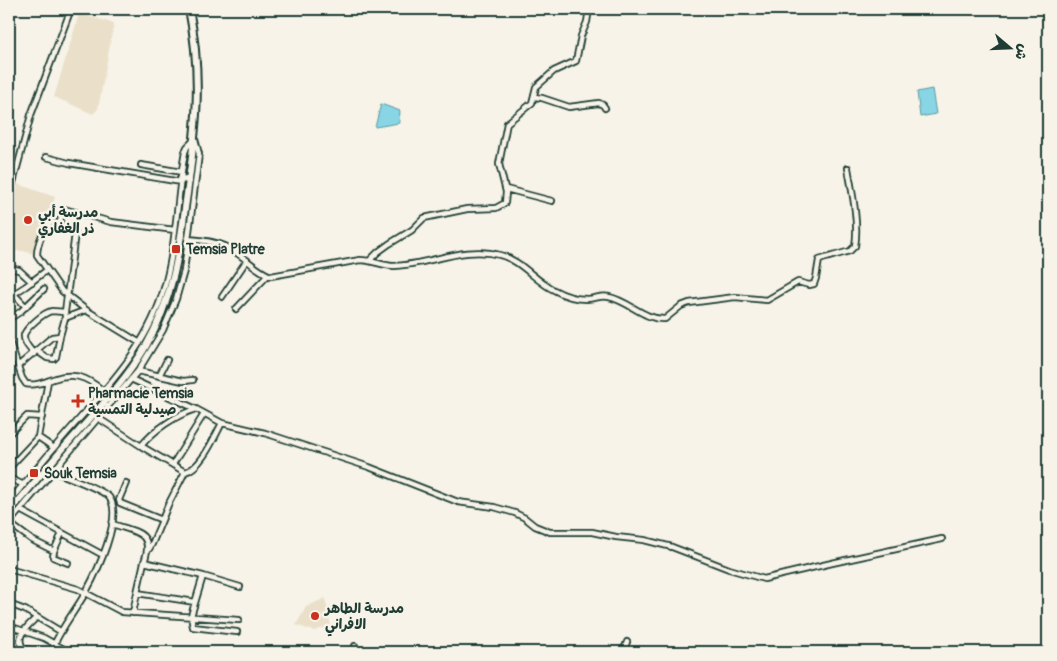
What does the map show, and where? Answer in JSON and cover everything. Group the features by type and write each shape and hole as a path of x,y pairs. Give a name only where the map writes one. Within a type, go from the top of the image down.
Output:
{"main road":[{"path":"9,512 27,486 56,462 111,398 134,365 161,316 175,276 195,139 198,84 195,45 189,9"},
{"path":"182,178 189,180"},
{"path":"161,316 168,319"}],"street":[{"path":"9,198 31,115 71,9"},
{"path":"370,260 389,244 410,232 424,218 467,209 500,206 506,200 506,189 499,164 506,125 532,103 536,87 556,69 576,61 589,9"},
{"path":"535,97 566,107 599,103 605,108"},
{"path":"9,340 26,384 35,385 64,376 80,376 90,380 111,398 131,379 138,371 170,268 185,152 195,139"},
{"path":"9,478 27,486 54,448 128,360 168,319 180,285 189,239 199,154 195,139"},
{"path":"46,157 69,163 182,178"},
{"path":"141,165 182,178"},
{"path":"174,238 209,242 226,247 268,275 276,276 310,268 355,261 370,260 394,266 458,254 496,254 510,258 542,283 559,293 585,299 602,296 610,297 646,315 661,319 667,318 681,306 689,303 735,297 766,300 798,282 812,285 816,278 819,260 850,251 854,248 856,228 848,168"},
{"path":"506,189 552,201"},
{"path":"59,224 65,208 111,222 175,230"},
{"path":"64,312 53,311 46,314 26,332 24,337 26,342 35,352 47,358 54,359 56,357 67,297 75,233 52,222 49,224 37,251 38,257 67,297 86,310 148,340"},
{"path":"222,297 247,260"},
{"path":"9,268 19,270 32,282"},
{"path":"26,307 11,296 47,270"},
{"path":"236,309 268,275"},
{"path":"9,319 26,307 44,289"},
{"path":"64,318 86,310"},
{"path":"18,366 52,337 60,336"},
{"path":"159,376 167,360"},
{"path":"138,371 183,381 193,380"},
{"path":"131,379 222,423 259,432 375,469 463,504 500,508 522,516 535,526 550,532 592,532 644,540 672,547 763,579 942,539"},
{"path":"9,468 11,462 38,437 48,381"},
{"path":"141,446 170,422 196,409"},
{"path":"172,464 204,414"},
{"path":"9,434 27,416 42,417"},
{"path":"96,416 185,472 191,471 200,460 222,423"},
{"path":"38,437 54,448"},
{"path":"54,551 32,540 9,523 14,506 53,471 56,462"},
{"path":"51,652 60,631 86,592 102,555 112,524 113,507 109,497 100,491 53,471"},
{"path":"133,613 144,562 168,505 185,472"},
{"path":"126,483 119,500 120,503 162,520"},
{"path":"14,506 102,555"},
{"path":"112,524 144,536 149,549"},
{"path":"62,533 53,557 68,563"},
{"path":"144,562 240,587"},
{"path":"9,569 86,592 122,612 239,620"},
{"path":"203,576 191,616 192,626 195,628 237,632"},
{"path":"137,593 195,602"},
{"path":"9,604 37,617 60,631"},
{"path":"37,617 24,631 20,639 22,647 24,649 46,652"},
{"path":"9,626 54,642 69,652"},
{"path":"623,652 626,642"},
{"path":"354,652 355,646"}],"shaded area":[{"path":"79,14 114,23 98,109 93,114 54,97"},
{"name":"مدرسة أبي ذر الغفاري","path":"18,184 55,197 48,221 33,254 23,251 9,251 9,219"},
{"name":"مدرسة الطاهر الافراني","path":"325,598 331,626 314,631 296,625 306,607"}],"water":[{"path":"932,89 936,114 920,117 917,92"},
{"path":"381,104 400,111 399,123 375,127"}],"place":[{"name":"مدرسة أبي ذر الغفاري","path":"28,220"},
{"name":"Temsia Platre","path":"176,249"},
{"name":"Pharmacie Temsia صيدلية التمسية","path":"78,401"},
{"name":"Souk Temsia","path":"34,473"},
{"name":"مدرسة الطاهر الافراني","path":"315,616"}]}
